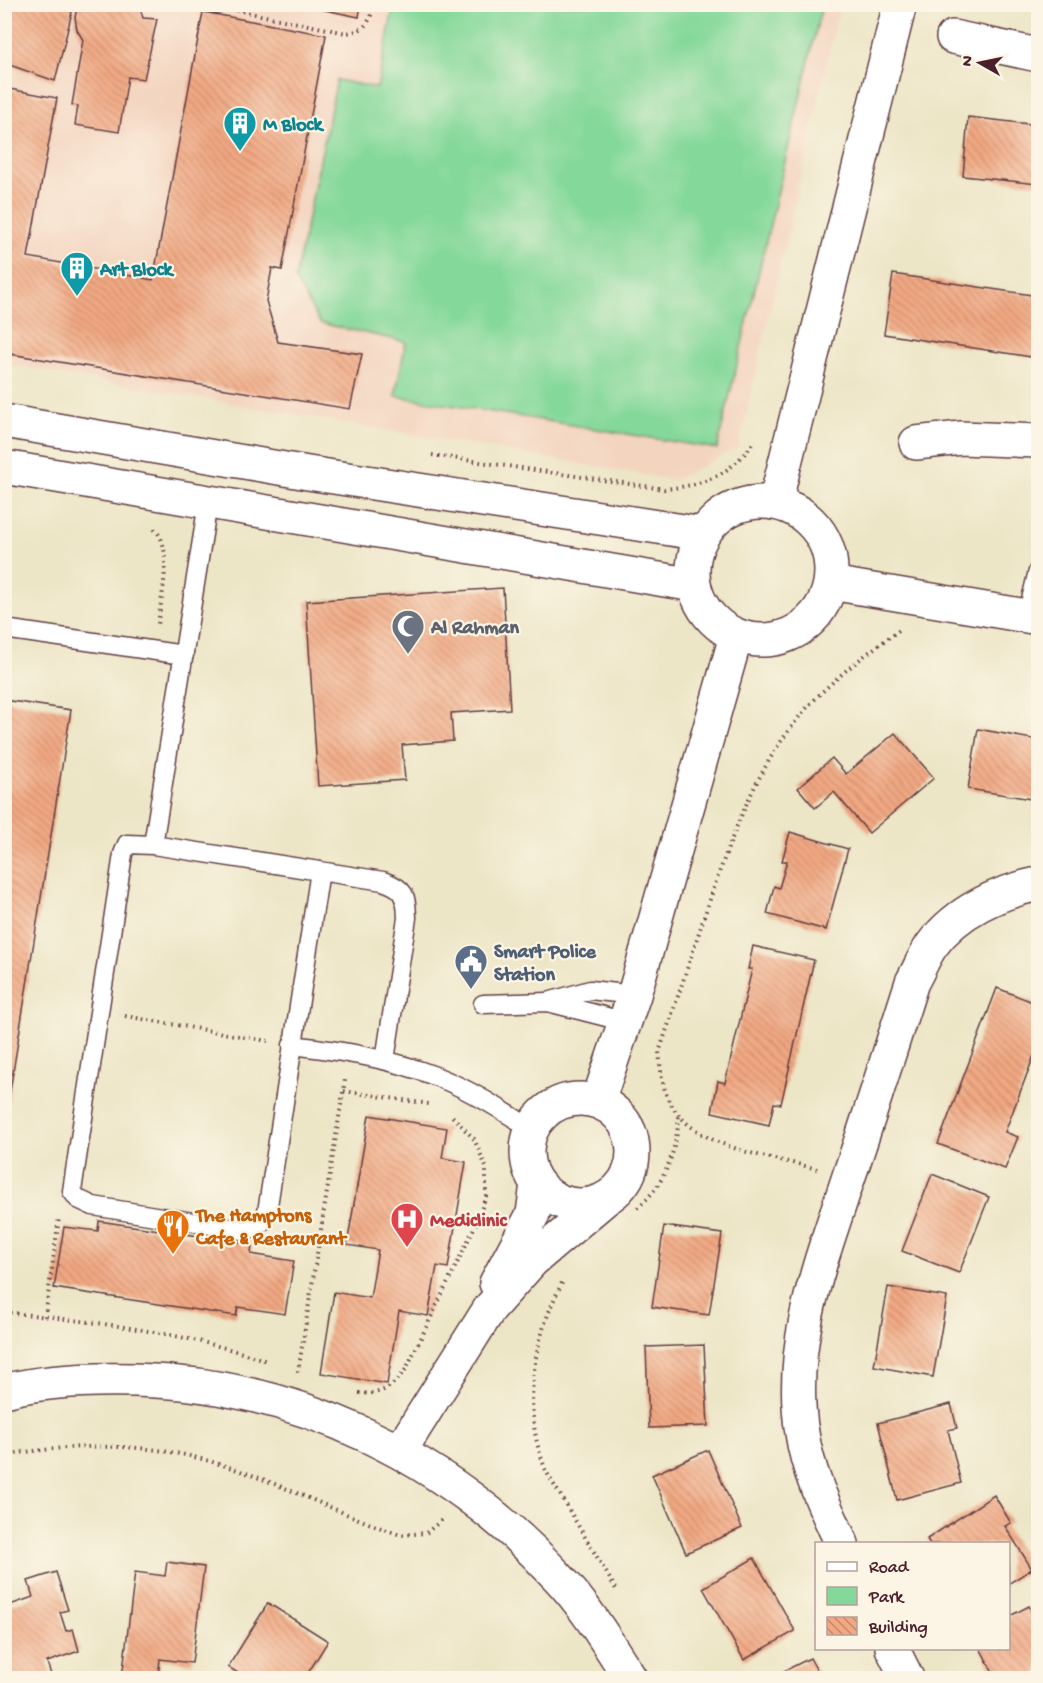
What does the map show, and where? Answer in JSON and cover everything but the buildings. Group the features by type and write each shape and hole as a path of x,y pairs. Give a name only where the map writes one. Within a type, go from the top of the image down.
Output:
{"street":[{"path":"775,503 900,4"},
{"path":"953,37 1038,55"},
{"path":"4,422 308,473 703,534"},
{"path":"916,443 961,438 1038,441"},
{"path":"4,467 694,585"},
{"path":"755,502 775,503 795,510 812,523 827,551 831,583 822,606 806,625 784,637 760,641 736,636 716,624 702,607 694,585 692,568 703,534 717,518 734,507 755,502"},
{"path":"831,583 1033,617"},
{"path":"598,1101 630,1008 736,636"},
{"path":"841,1542 815,1487 802,1432 798,1376 804,1324 819,1264 912,982 933,944 963,915 1000,895 1038,884"},
{"path":"582,1098 598,1101 622,1119 633,1148 627,1178 617,1190 616,1207 576,1206 561,1202 537,1184 530,1172 527,1143 531,1129 540,1116 560,1103 582,1098"},
{"path":"490,1308 501,1273 533,1214 537,1184"},
{"path":"400,1451 490,1308 532,1261 616,1207"},
{"path":"4,1391 99,1379 162,1381 224,1389 294,1406 344,1424 400,1451 466,1494 514,1533 558,1576 630,1678"},
{"path":"893,1650 907,1678"}],"lane":[{"path":"153,845 208,503"},
{"path":"1033,617 1038,571"},
{"path":"4,629 184,655"},
{"path":"320,872 267,1212 263,1222 254,1229 243,1230 93,1206 78,1199 72,1191 125,848 131,842 382,881 397,886 406,897 407,918 385,1060"},
{"path":"548,1002 590,990 630,1008"},
{"path":"483,1004 548,1002 630,1008"},
{"path":"292,1045 350,1052 385,1060 435,1076 487,1101 531,1129"}],"path":[{"path":"207,4 346,33 359,32 369,24 375,4"},
{"path":"431,454 664,489 693,486 720,476 743,458 760,434"},
{"path":"149,525 159,533 164,544 165,556 155,650"},
{"path":"849,1178 708,1138 692,1129 679,1116 663,1086 659,1052 730,840 752,789 781,742 815,699 856,661 892,636 950,604"},
{"path":"100,1012 292,1045"},
{"path":"298,1372 350,1052"},
{"path":"344,1091 428,1104 437,1108"},
{"path":"353,1393 374,1394 393,1386 406,1369 476,1224 486,1196 486,1167 474,1139 455,1117 446,1113"},
{"path":"616,1207 643,1203 658,1184 677,1140 679,1116"},
{"path":"45,1317 60,1214 72,1191"},
{"path":"566,1277 550,1306 539,1338 533,1371 533,1404 537,1437 546,1469 620,1596"},
{"path":"4,1312 115,1323 180,1335 278,1365"},
{"path":"288,1368 309,1376"},
{"path":"4,1455 110,1446 164,1451 217,1464 401,1535 426,1533 437,1527 466,1494"}],"shaded area":[{"path":"4,5 840,5 739,447 675,480 5,364"}],"green space":[{"path":"394,5 822,5 717,449 395,396 406,342 320,323 295,279 337,80 377,88"}],"place":[{"name":"M Block","path":"240,152"},
{"name":"Art Block","path":"77,297"},
{"name":"Al Rahman","path":"408,655"},
{"name":"Smart Police Station","path":"471,990"},
{"name":"Mediclinic","path":"407,1248"},
{"name":"The Hamptons Cafe & Restaurant","path":"173,1255"}]}
